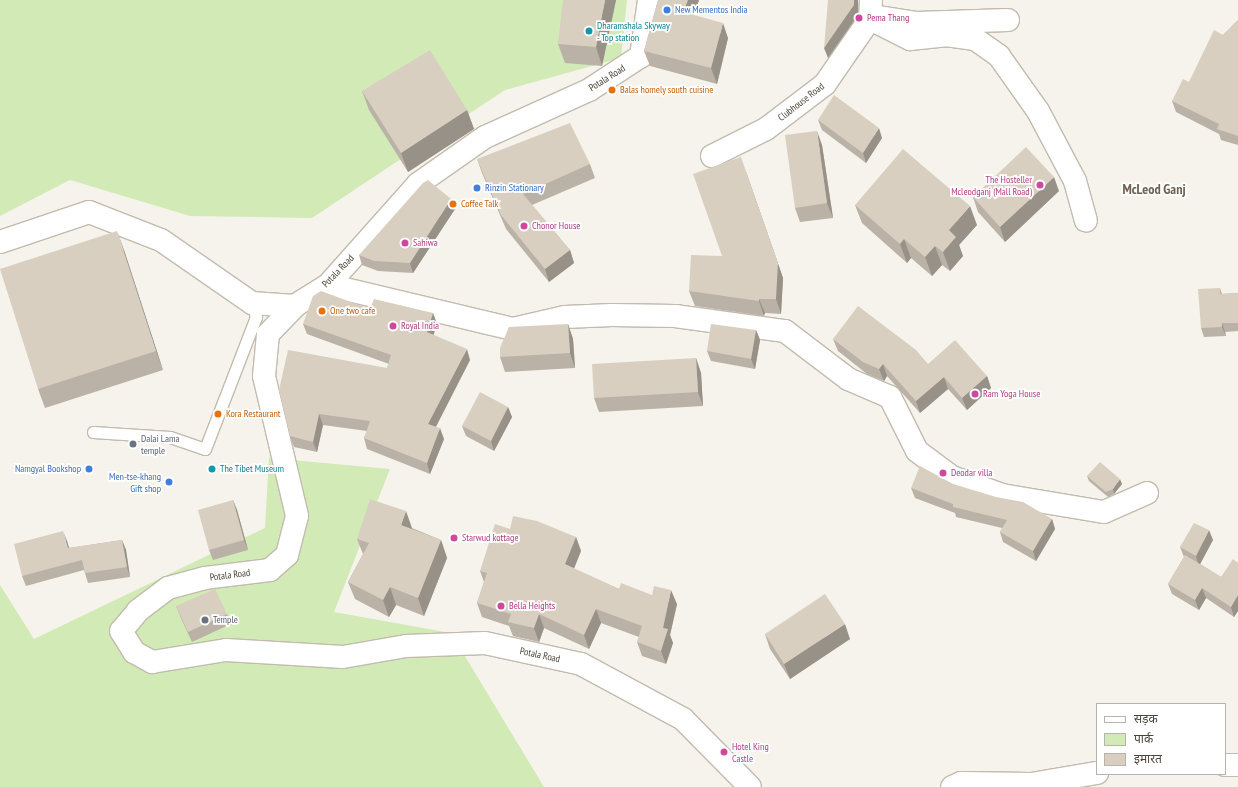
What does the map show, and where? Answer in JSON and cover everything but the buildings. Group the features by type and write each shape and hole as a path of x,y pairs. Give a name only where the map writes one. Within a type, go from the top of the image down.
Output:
{"street":[{"name":"Potala Road","path":"649,0 641,56 589,90 485,137 418,184 328,285 295,306 268,334 264,376 297,516 287,555 270,570 205,578 168,588 138,611 121,631 134,652 152,662 226,650 343,657 406,646 485,643 581,664 683,719 750,787"},
{"path":"870,12 916,23 1008,20"},
{"path":"870,12 910,39 946,36 975,39 999,56 1038,111 1075,181 1086,221"},
{"name":"Clubhouse Road","path":"712,156 766,129 825,84 870,12"},
{"path":"0,242 88,212 161,240 252,302 295,306"},
{"path":"328,285 513,329 565,317 612,315 675,316 784,331 848,379 890,397 917,451 952,477 1002,494 1104,512 1147,493"},
{"path":"1226,765 1238,765"},
{"path":"952,787 961,783 1031,784 1096,773"}],"lane":[{"path":"94,432 170,437 205,449 256,317 252,302"}],"green space":[{"path":"0,0 627,0 621,58 505,90 312,218 190,216 70,180 0,216"},
{"path":"269,458 390,469 334,612 451,633 544,787 0,787 0,585 34,639 265,528"}],"place":[{"name":"New Mementos India","path":"667,10"},
{"name":"Pema Thang","path":"859,18"},
{"name":"Dharamshala Skyway - Top station","path":"589,31"},
{"name":"Balas homely south cuisine","path":"612,90"},
{"name":"The Hosteller Mcleodganj (Mall Road)","path":"1040,185"},
{"name":"Rinzin Stationary","path":"477,188"},
{"name":"Coffee Talk","path":"453,204"},
{"name":"Chonor House","path":"524,226"},
{"name":"Sahiwa","path":"405,243"},
{"name":"One two cafe","path":"322,311"},
{"name":"Royal India","path":"393,326"},
{"name":"Ram Yoga House","path":"975,394"},
{"name":"Kora Restaurant","path":"218,414"},
{"name":"Dalai Lama temple","path":"133,444"},
{"name":"Namgyal Bookshop","path":"89,469"},
{"name":"The Tibet Museum","path":"212,469"},
{"name":"Deodar villa","path":"943,473"},
{"name":"Men-tse-khang Gift shop","path":"169,482"},
{"name":"Starwud kottage","path":"454,538"},
{"name":"Bella Heights","path":"501,606"},
{"name":"Temple","path":"205,620"},
{"name":"Hotel King Castle","path":"724,752"}],"district":[{"name":"McLeod Ganj","path":"1154,189"}]}
